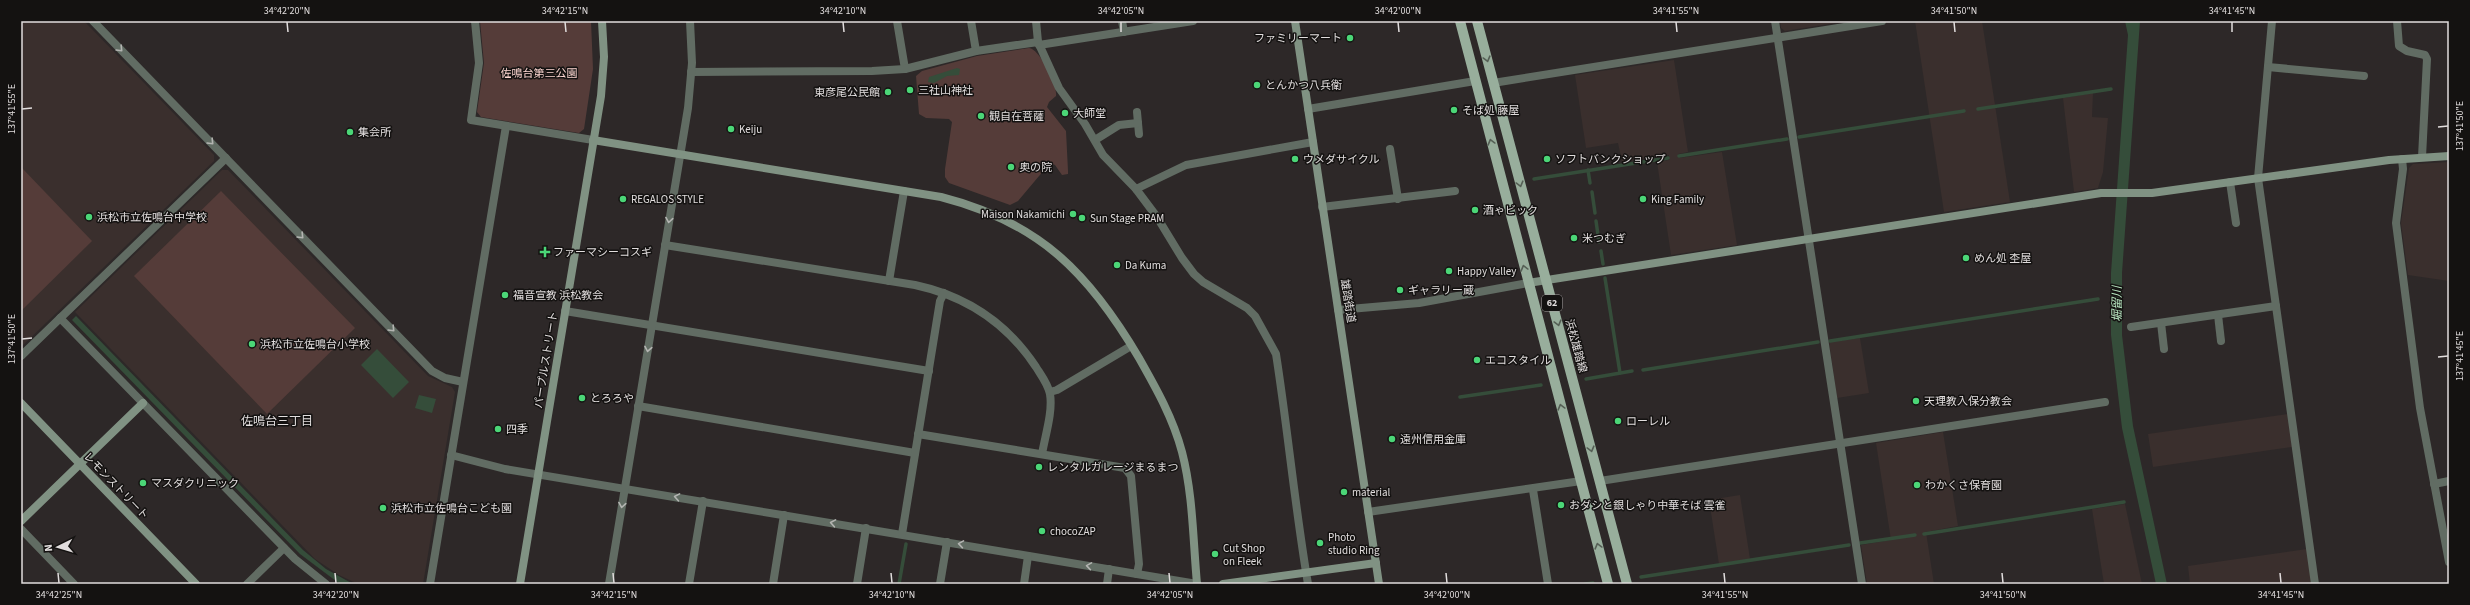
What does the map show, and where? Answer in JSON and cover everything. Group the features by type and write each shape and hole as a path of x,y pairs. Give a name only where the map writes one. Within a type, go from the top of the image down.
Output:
{"main road":[{"name":"62","path":"1460,21 1608,584"},
{"name":"浜松雄踏線","path":"1477,21 1627,584"}],"street":[{"path":"93,21 432,371 445,378 463,382"},
{"path":"451,455 505,469 538,473 1197,584 1189,486 1182,451 1163,401 1131,346 1091,287 1067,262 1039,240 1009,222 977,208 941,197 471,120 479,63 475,21"},
{"name":"パープルストリート","path":"520,584 594,140 604,70 602,21"},
{"path":"609,584 680,154 691,72 690,21"},
{"path":"897,21 905,68"},
{"path":"971,21 976,51"},
{"path":"1036,21 1038,43 1064,96 1095,140 1103,155 1136,189 1161,221 1190,269 1203,282 1251,312 1274,349 1288,435 1290,470 1308,584"},
{"path":"1122,21 1124,32"},
{"path":"691,72 872,71 905,68 976,51 1124,32 1193,21"},
{"name":"雄踏街道","path":"1295,21 1379,584"},
{"path":"1775,21 1862,584"},
{"path":"1493,83 1882,21"},
{"path":"2272,21 2258,178 2315,584"},
{"path":"2397,21 2399,46 2406,51 2425,55 2428,59 2422,157"},
{"path":"2268,67 2364,76"},
{"path":"1308,109 1475,81"},
{"path":"1137,112 1139,134"},
{"path":"1095,140 1119,125 1138,123"},
{"path":"430,584 506,126"},
{"path":"1136,189 1186,165 1313,142"},
{"path":"1390,150 1398,199"},
{"path":"1338,310 1419,303 1546,280 2110,192 2133,194 2402,159 2449,156"},
{"path":"21,356 226,158"},
{"path":"2402,159 2403,169 2396,223 2420,408 2449,562"},
{"path":"2230,182 2236,224"},
{"path":"889,281 904,191"},
{"path":"1322,207 1455,191"},
{"path":"665,245 889,281 944,293 974,307 1003,328 1032,360 1050,392 1050,403 1042,454"},
{"path":"902,534 918,434 944,293"},
{"path":"2132,327 2276,306"},
{"path":"565,310 929,371"},
{"path":"2218,315 2221,341"},
{"path":"60,318 284,548 306,570 326,584"},
{"path":"2161,323 2164,349"},
{"path":"1050,392 1056,390 1131,346"},
{"path":"1600,481 2105,402"},
{"name":"レモンストリート","path":"21,403 196,584"},
{"path":"21,521 143,403"},
{"path":"638,406 915,453"},
{"path":"918,434 1125,468 1131,476 1139,564 1137,574"},
{"path":"1368,512 1533,490 1581,481"},
{"path":"2434,484 2449,481"},
{"path":"1533,490 1548,584"},
{"path":"689,584 703,501"},
{"path":"773,584 784,515"},
{"path":"857,584 866,528"},
{"path":"21,530 74,584"},
{"path":"940,584 947,542"},
{"path":"247,584 284,548"},
{"path":"1024,584 1028,556"},
{"path":"1224,584 1376,563"},
{"path":"1106,584 1109,569"}],"shaded area":[{"name":"浜松市立佐鳴台中学校","path":"21,21 84,21 214,155 214,161 21,347"},
{"path":"1780,21 1847,21 1785,31 1781,28"},
{"path":"1915,21 1982,21 2010,202 1944,212"},
{"path":"1674,60 1688,152 1678,154 1679,158 1722,152 1737,245 1671,255 1657,162 1669,160 1669,155 1622,162 1618,143 1586,148 1575,75"},
{"path":"2093,93 2092,117 2108,118 2103,172 2098,188 2074,192 2063,98"},
{"path":"2449,162 2449,281 2408,275 2401,223 2409,168 2413,164"},
{"name":"浜松市立佐鳴台小学校","path":"222,170 228,170 428,376 452,387 455,392 423,584 358,584 339,575 315,559 75,312"},
{"path":"1860,338 1869,393 1837,398 1829,342"},
{"path":"2288,414 2292,447 2153,467 2148,434"},
{"name":"わかくさ保育園","path":"1943,432 1958,526 1926,532 1934,584 1867,584 1861,545 1891,540 1876,443"},
{"path":"1740,495 1750,559 1719,564 1709,500"},
{"path":"2125,504 2142,584 2104,584 2092,509"},
{"path":"2307,549 2312,584 2190,584 2188,566"}],"green space":[{"name":"佐鳴台第三公園","path":"480,21 591,21 593,69 584,129 579,133 481,117 477,112 484,63"},
{"path":"1029,48 1033,50 1043,61 1054,84 1056,96 1049,102 1047,107 1066,131 1068,174 1062,175 1055,165 1050,163 1018,201 1010,205 949,183 945,177 945,169 952,122 949,119 926,118 919,114 916,76 922,71 977,56"},
{"path":"21,167 92,241 21,311"},
{"path":"221,191 355,328 267,414 134,276"}],"water":[{"name":"堀留川","path":"2125,21 2140,21 2122,273 2122,335 2133,426 2167,584 2156,584 2122,428 2111,335 2111,273 2128,35"},
{"path":"957,68 960,69 959,75 947,76 934,83 928,82 929,77"},
{"path":"76,316 303,550 326,569 353,584 341,584 300,554 72,320"},
{"path":"377,349 409,382 393,398 361,365"},
{"path":"419,395 436,399 432,413 415,408"}],"waterway":[{"path":"1978,109 2111,89"},
{"path":"1799,137 1964,111"},
{"path":"1679,156 1787,139"},
{"path":"1534,179 1668,158"},
{"path":"1588,170 1590,183"},
{"path":"1592,192 1595,213"},
{"path":"1596,221 1599,242"},
{"path":"1601,251 1603,264"},
{"path":"1605,278 1620,373"},
{"path":"1830,341 2098,299"},
{"path":"1643,370 1818,342"},
{"path":"1586,379 1632,371"},
{"path":"1460,397 1541,385"},
{"path":"1924,534 2124,502"},
{"path":"1860,543 1915,535"},
{"path":"899,584 906,544"},
{"path":"1641,577 1849,545"},
{"path":"1585,584 1593,583"}],"place":[{"name":"ファミリーマート","path":"1350,38"},
{"name":"とんかつ八兵衛","path":"1257,85"},
{"name":"三社山神社","path":"910,90"},
{"name":"東彦尾公民館","path":"888,92"},
{"name":"そば処 藤屋","path":"1454,110"},
{"name":"大師堂","path":"1065,113"},
{"name":"観自在菩薩","path":"981,116"},
{"name":"Keiju","path":"731,129"},
{"name":"集会所","path":"350,132"},
{"name":"ウメダサイクル","path":"1295,159"},
{"name":"ソフトバンクショップ","path":"1547,159"},
{"name":"奥の院","path":"1011,167"},
{"name":"REGALOS STYLE","path":"623,199"},
{"name":"King Family","path":"1643,199"},
{"name":"酒ゃビック","path":"1475,210"},
{"name":"Maison Nakamichi","path":"1073,214"},
{"name":"浜松市立佐鳴台中学校","path":"89,217"},
{"name":"Sun Stage PRAM","path":"1082,218"},
{"name":"米つむぎ","path":"1574,238"},
{"name":"ファーマシーコスギ","path":"545,252"},
{"name":"めん処 杢屋","path":"1966,258"},
{"name":"Da Kuma","path":"1117,265"},
{"name":"Happy Valley","path":"1449,271"},
{"name":"ギャラリー蔵","path":"1400,290"},
{"name":"福音宣教 浜松教会","path":"505,295"},
{"name":"浜松市立佐鳴台小学校","path":"252,344"},
{"name":"エコスタイル","path":"1477,360"},
{"name":"とろろや","path":"582,398"},
{"name":"天理教入保分教会","path":"1916,401"},
{"name":"ローレル","path":"1618,421"},
{"name":"四季","path":"498,429"},
{"name":"遠州信用金庫","path":"1392,439"},
{"name":"レンタルガレージまるまつ","path":"1039,467"},
{"name":"マスダクリニック","path":"143,483"},
{"name":"わかくさ保育園","path":"1917,485"},
{"name":"material","path":"1344,492"},
{"name":"おダシと銀しゃり中華そば 雲雀","path":"1561,505"},
{"name":"浜松市立佐鳴台こども園","path":"383,508"},
{"name":"chocoZAP","path":"1042,531"},
{"name":"Photo studio Ring","path":"1320,543"},
{"name":"Cut Shop on Fleek","path":"1215,554"}],"district":[{"name":"佐鳴台三丁目","path":"277,421"}]}
